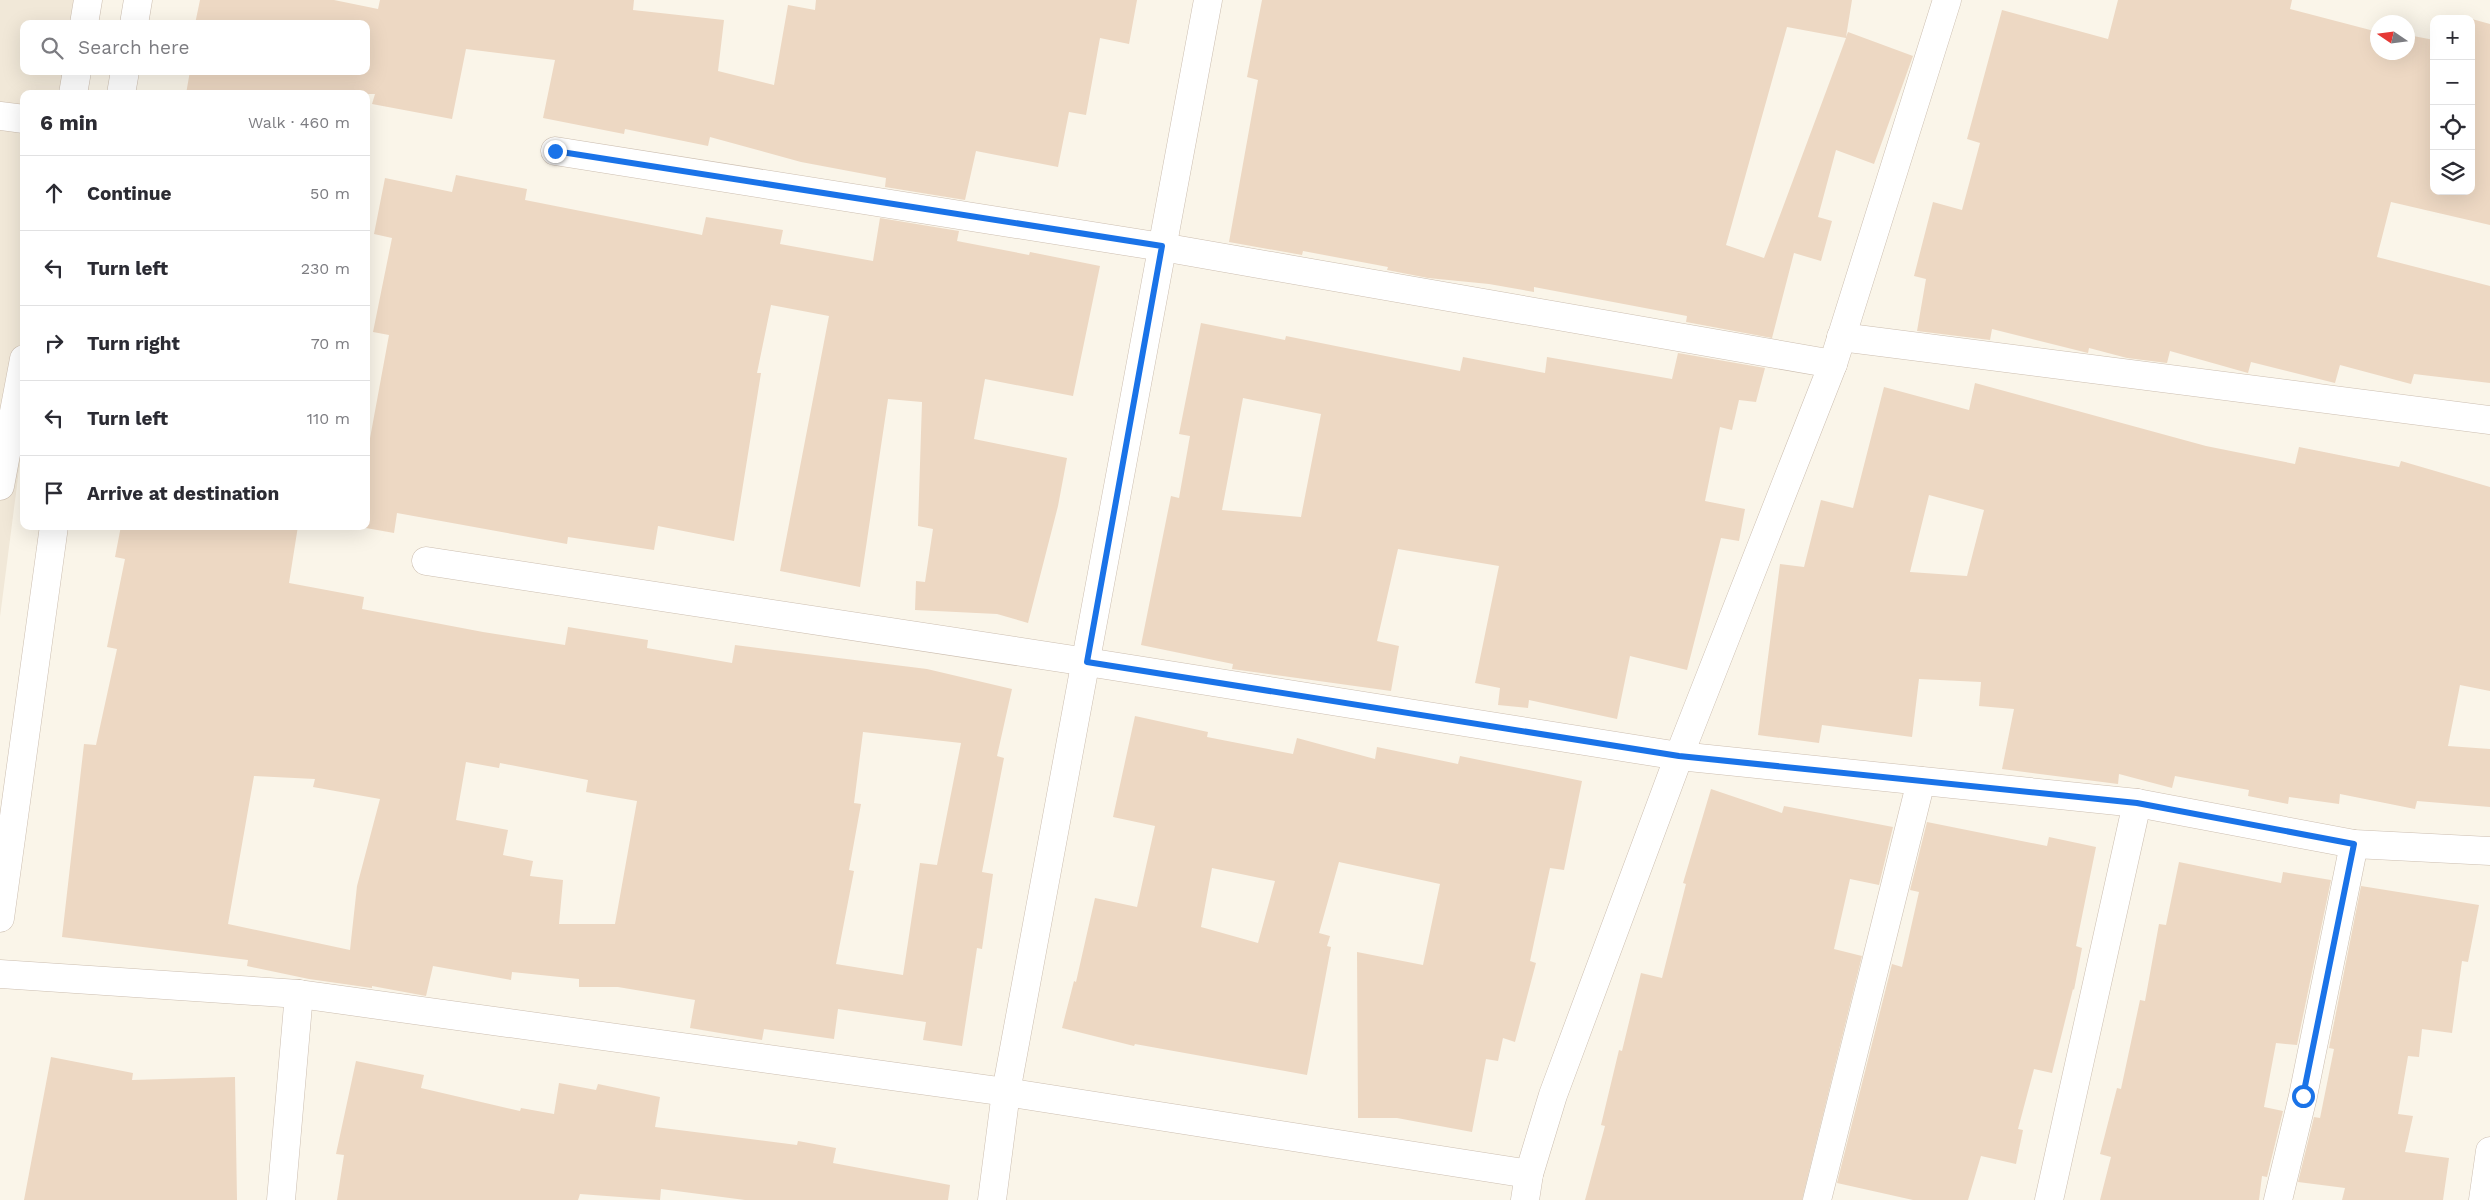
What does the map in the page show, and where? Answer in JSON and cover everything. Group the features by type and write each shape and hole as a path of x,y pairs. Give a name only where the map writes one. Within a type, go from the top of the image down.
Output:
{"street":[{"path":"85,20 88,0"},
{"path":"135,20 138,0"},
{"path":"992,1200 1006,1092 1208,0"},
{"path":"1525,1200 1529,1174 1553,1096 1679,756 1833,364 1947,0"},
{"path":"74,90 76,75"},
{"path":"122,90 124,75"},
{"path":"0,116 20,118"},
{"path":"555,151 1162,246 1833,364"},
{"path":"1841,337 2490,420"},
{"path":"0,486 20,381"},
{"path":"0,918 53,530"},
{"path":"426,561 1087,662 1679,756 2137,803 2354,844 2490,850"},
{"path":"1817,1200 1922,781"},
{"path":"2049,1200 2137,803"},
{"path":"2278,1200 2303,1096 2354,844"},
{"path":"0,974 299,994 1006,1092 1529,1174"},
{"path":"281,1200 299,994"},
{"path":"2482,1200 2490,1151"}],"shaded area":[{"path":"0,0 79,0 76,20 20,20 20,75 69,75 68,90 20,90 20,462 0,617"}],"building":[{"path":"200,0 334,0 378,9 380,0 634,0 633,10 724,20 718,71 774,85 788,5 815,10 816,0 1137,0 1129,44 1100,38 1086,115 1069,112 1058,167 976,151 965,200 885,187 886,178 801,162 710,137 708,146 625,129 624,134 543,118 555,60 466,49 452,119 372,104 375,94 370,94 370,90 187,90 189,75 370,75 370,20 196,20"},
{"path":"1262,0 1852,0 1846,37 1848,32 1913,56 1874,164 1836,150 1818,217 1832,221 1821,261 1794,253 1772,338 1686,322 1687,316 1534,287 1534,292 1489,284 1428,278 1387,270 1388,267 1303,251 1302,255 1229,242 1258,80 1247,77","holes":["1787,27 1846,38 1764,258 1726,245"]},
{"path":"2118,0 2292,0 2290,9 2370,30 2370,60 2415,60 2415,36 2430,39 2430,195 2475,195 2475,20 2490,24 2490,225 2391,202 2377,257 2490,286 2490,383 2414,374 2411,384 2340,365 2335,383 2251,362 2248,373 2170,351 2167,363 2127,358 2089,348 2088,353 1992,329 1990,340 1917,331 1926,279 1914,276 1933,202 1962,210 1980,143 1967,139 2002,10 2108,39"},
{"path":"456,175 527,189 525,200 702,235 706,217 783,230 780,244 873,261 880,218 959,231 957,241 1029,255 1030,252 1100,266 1073,396 985,379 974,439 1067,458 1058,506 1028,623 997,614 915,610 916,581 925,582 933,529 918,526 922,402 888,399 860,587 780,571 829,316 771,305 757,373 761,373 734,541 658,526 654,550 568,537 567,544 397,513 394,533 370,529 370,438 389,335 373,332 392,238 374,234 385,178 452,192"},
{"path":"1201,323 1285,340 1286,336 1460,371 1463,357 1545,373 1547,357 1672,379 1678,353 1765,368 1756,402 1739,400 1732,430 1720,427 1705,501 1745,509 1739,541 1721,538 1687,670 1630,656 1617,719 1529,700 1528,708 1498,705 1500,688 1475,683 1499,566 1398,549 1377,641 1399,646 1391,691 1232,669 1233,664 1141,645 1171,496 1179,498 1190,436 1179,434","holes":["1243,398 1321,414 1301,517 1222,510"]},
{"path":"1975,383 2206,446 2295,464 2299,447 2399,467 2401,461 2490,487 2490,691 2460,685 2448,746 2490,749 2490,807 2417,801 2415,809 2340,794 2339,804 2289,797 2288,804 2248,796 2249,790 2175,776 2172,788 2119,774 2118,784 2002,769 2014,709 1979,706 1981,682 1919,679 1912,737 1822,725 1819,743 1758,735 1780,564 1804,567 1821,500 1853,508 1884,387 1969,410","holes":["1929,495 1984,510 1967,576 1910,572"]},
{"path":"120,530 297,530 289,583 364,597 362,609 483,632 565,645 568,627 648,640 647,648 732,663 735,645 927,669 1012,689 997,756 1004,758 982,872 993,874 982,949 977,948 962,1046 923,1040 926,1022 838,1009 834,1039 764,1029 762,1040 690,1028 695,1000 618,987 579,987 579,979 512,972 511,980 433,966 426,996 372,986 372,988 309,979 247,966 248,960 62,937 84,744 96,745 117,649 107,647 125,559 115,557","holes":["863,732 961,743 937,865 920,863 903,975 836,964 854,871 849,870 861,804 854,803","466,762 499,768 500,763 588,780 586,792 637,801 615,924 559,924 563,880 530,876 533,861 503,855 508,830 456,820","254,776 315,779 313,787 380,799 357,886 350,950 228,924"]},
{"path":"1135,716 1208,732 1207,737 1293,754 1297,738 1375,759 1377,747 1458,764 1460,756 1582,781 1564,870 1550,868 1530,961 1536,963 1515,1042 1503,1038 1498,1061 1486,1059 1472,1132 1397,1118 1358,1118 1357,952 1423,965 1440,884 1339,862 1319,933 1330,936 1327,946 1331,947 1307,1075 1135,1044 1134,1046 1062,1028 1074,981 1076,982 1095,898 1137,907 1155,826 1113,817","holes":["1212,868 1275,881 1258,943 1201,927"]},
{"path":"1711,789 1782,813 1784,806 1893,827 1879,885 1850,879 1834,949 1862,956 1802,1200 1585,1200 1605,1126 1601,1125 1619,1050 1622,1051 1641,973 1662,978 1686,884 1683,883"},
{"path":"1927,822 2047,846 2049,837 2096,847 2076,946 2082,948 2074,990 2052,1073 2034,1069 2018,1129 2023,1130 2016,1164 1981,1156 1968,1200 1913,1200 1837,1183 1892,964 1902,967 1919,892 1910,890"},
{"path":"2179,862 2281,883 2283,872 2331,880 2297,1045 2276,1043 2264,1107 2283,1111 2267,1177 2262,1176 2259,1200 2100,1200 2111,1157 2100,1154 2117,1088 2121,1089 2140,1000 2145,1001 2159,924 2166,925"},
{"path":"2361,886 2479,905 2468,962 2462,961 2452,1033 2422,1029 2419,1057 2408,1056 2398,1114 2413,1116 2405,1152 2449,1158 2443,1200 2342,1200 2345,1188 2298,1182 2314,1117 2320,1118 2334,1049 2329,1048"},
{"path":"51,1057 133,1073 132,1080 235,1077 237,1200 24,1200"},
{"path":"356,1061 424,1075 421,1088 520,1111 521,1108 554,1114 559,1083 596,1090 598,1084 660,1097 655,1127 797,1145 798,1141 836,1148 833,1163 950,1185 948,1200 745,1200 661,1189 660,1200 580,1194 578,1200 337,1200 344,1155 336,1154"}],"route":[{"path":"555,151 1162,246 1087,662 1679,756 2137,803 2354,844 2303,1096"}]}
